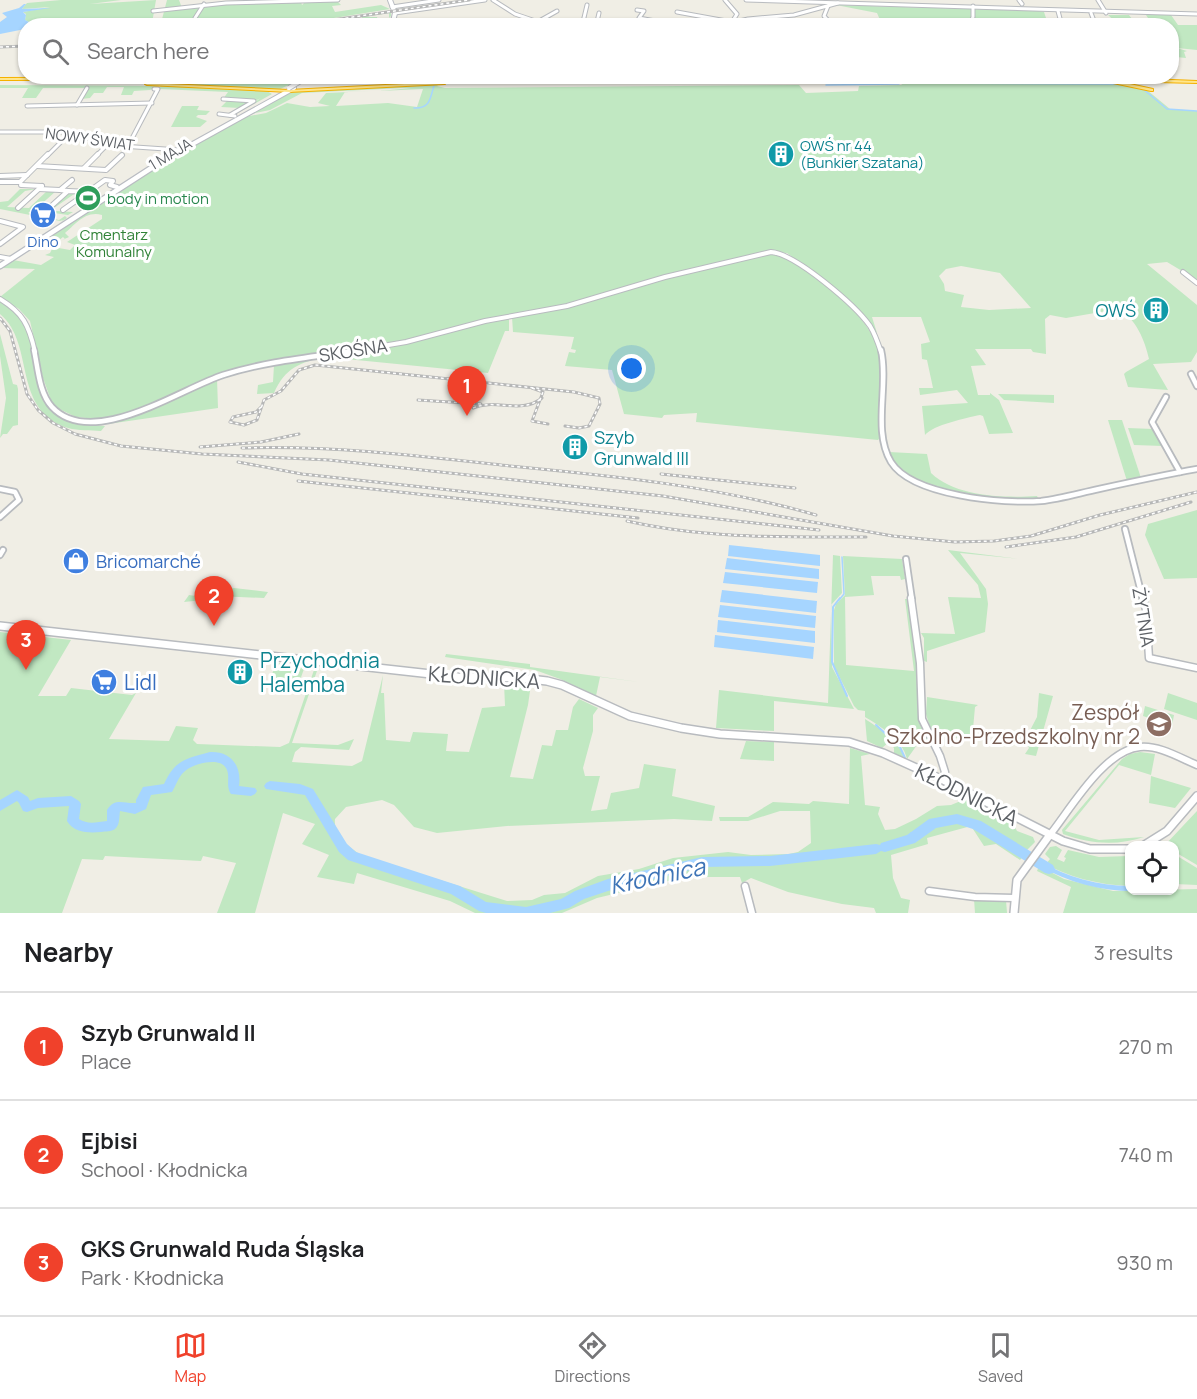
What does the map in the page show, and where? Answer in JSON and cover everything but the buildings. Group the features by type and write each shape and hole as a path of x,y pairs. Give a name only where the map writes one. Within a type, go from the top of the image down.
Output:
{"highway":[{"path":"0,81 18,81"},
{"path":"1179,82 1197,83"},
{"path":"172,84 266,90 387,84"},
{"path":"1130,84 1151,90"},
{"path":"266,90 274,92 275,95"}],"main road":[{"path":"390,0 395,13 394,18"},
{"name":"1 MAJA","path":"0,265 35,240 178,149 233,116 297,84"},
{"name":"1 MAJA","path":"9,258 45,238 178,149 299,84"},
{"name":"1 MAJA","path":"35,240 45,238"}],"street":[{"path":"153,11 204,4 338,0"},
{"path":"393,7 439,0"},
{"path":"395,13 485,0"},
{"path":"494,0 515,14 532,18"},
{"path":"725,0 738,14 735,18"},
{"path":"747,0 973,6 1058,12 1197,14"},
{"path":"767,18 794,15 845,0"},
{"path":"1098,0 1106,13"},
{"path":"195,18 204,4"},
{"path":"584,18 587,5"},
{"path":"826,18 824,15 828,6"},
{"path":"973,6 973,18"},
{"path":"637,10 644,11 639,18"},
{"path":"544,18 557,11"},
{"path":"677,12 710,18"},
{"path":"1058,12 1060,18"},
{"path":"598,18 599,13"},
{"path":"1091,13 1093,18"},
{"path":"77,105 87,88"},
{"path":"128,146 158,89 154,89"},
{"path":"219,114 233,116 254,101 223,99"},
{"path":"27,106 152,103"},
{"name":"NOWY ŚWIAT","path":"1,133 69,134 128,146 178,149"},
{"path":"20,184 69,134"},
{"path":"84,168 109,143"},
{"path":"37,166 106,170 122,155"},
{"path":"0,176 27,175"},
{"path":"60,190 72,180"},
{"path":"63,210 107,180 112,181 110,185 117,187"},
{"path":"0,182 42,186 18,208"},
{"path":"39,189 89,192"},
{"path":"48,208 68,190"},
{"path":"0,221 23,227 0,244"},
{"name":"SKOŚNA","path":"0,299 12,306 27,322 43,389 52,407 64,416 92,421 151,408 228,374 279,362 404,342 464,326 577,304 666,276 771,252 783,253 834,290 875,335 884,358 883,446 886,457 895,468 912,481 931,489 954,494 1013,501 1042,501 1180,472"},
{"path":"0,257 9,258"},
{"path":"1183,272 1196,282"},
{"path":"1191,375 1197,386"},
{"path":"1166,397 1152,422 1180,472 1197,469"},
{"path":"0,489 15,492 19,500 0,517"},
{"name":"ŻYTNIA","path":"1125,529 1146,610 1149,658 1197,668"},
{"path":"906,559 917,633 922,719 940,756 945,772 943,780"},
{"name":"KŁODNICKA","path":"0,626 449,676 539,679 562,685 617,711 650,722 720,734 849,742 883,753 943,780 1049,836"},
{"path":"1014,913 1017,880 1026,864 1107,764 1126,750 1149,748 1197,765"},
{"path":"1154,841 1169,829 1197,796"},
{"path":"1049,836 1090,849 1125,849"},
{"path":"745,886 752,913"},
{"path":"930,891 975,897 1014,898"}],"green space":[{"path":"61,0 121,0 90,4 156,0 153,18 25,18 26,14 23,12 50,7 22,9 27,3"},
{"path":"167,0 179,0 182,8 201,6 194,18 162,18"},
{"path":"337,1 341,5 332,6 335,12 381,5 390,9 334,18 196,18 203,8 209,4 301,2 302,5 305,2"},
{"path":"836,5 1039,11 1044,12 1046,18 879,18 877,13"},
{"path":"391,12 389,18 389,13 365,17 377,18 347,18"},
{"path":"1108,15 1129,15 1131,18 1111,18"},
{"path":"1146,15 1171,15 1173,18 1148,18"},
{"path":"1179,25 1197,25 1197,50 1179,48"},
{"path":"1179,49 1187,51 1184,52 1186,58 1179,57"},
{"path":"291,84 278,90 180,85"},
{"name":"Cmentarz Komunalny","path":"439,84 437,86 445,88 799,85 806,93 858,91 859,86 902,84 1117,84 1147,90 1170,109 1197,111 1197,280 1167,262 1147,264 1197,305 1197,352 1191,362 1153,364 1168,390 1128,387 1124,374 1149,359 1142,338 1130,318 1118,309 1066,318 1050,315 1045,319 1046,354 1033,352 1031,349 975,349 986,365 971,366 978,395 990,395 990,393 999,400 1013,433 989,434 983,416 980,415 942,425 925,435 922,406 968,403 957,390 920,395 919,388 933,388 927,360 922,359 921,344 930,342 921,317 872,317 877,333 839,292 787,253 770,252 665,276 576,303 465,325 404,341 224,373 136,411 97,419 76,417 53,406 43,378 30,321 19,309 0,297 35,269 1,268 13,260 41,265 54,257 45,255 50,253 53,247 70,250 75,245 67,242 102,219 102,215 85,217 65,233 69,237 65,239 63,237 58,241 49,237 179,152 244,117 266,113 287,103 310,107 330,106 318,103 326,93 345,92 336,106 388,103 417,107 423,89 302,93 270,110 251,114 294,91","holes":["961,266 1000,273 1031,308 989,310 961,307 964,295 945,291 939,276 946,269"]},
{"path":"0,85 159,86 150,90 134,91 132,95 121,95 124,87 107,87 103,93 94,93 90,98 81,99 87,88 43,88 36,98 22,98 28,88 0,88"},
{"path":"161,85 267,91 272,94 234,115 261,98 255,101 249,99 252,101 240,108 221,107 228,100 228,98 223,99 228,92 159,89"},
{"path":"182,106 199,106 197,110 210,111 206,115 196,117 207,121 200,127 171,127"},
{"path":"20,189 36,189 25,191 7,207 29,208 47,191 56,191 37,208 49,210 69,192 77,192 54,208 56,211 73,212 68,215 33,210 28,213 59,220 65,216 67,218 61,222 63,220 60,221 0,209 0,202 8,201"},
{"path":"772,253 795,262 836,294 865,323 872,335 878,347 882,369 882,408 878,440 696,422 697,413 664,415 662,418 624,414 612,370 565,366 569,352 575,353 576,350 571,349 574,337 513,332 512,317 578,304 667,277"},
{"path":"0,300 17,312 24,322 32,346 39,385 50,407 60,416 70,420 105,426 101,431 68,428 50,419 38,407 26,376 18,342 11,327 0,314"},
{"path":"509,317 509,331 505,331 488,373 326,357 308,361 288,372 274,393 257,394 258,385 273,382 274,365 358,351"},
{"path":"0,334 13,384 17,385 18,389 18,425 13,426 7,434 3,434 0,438 6,398 0,356"},
{"path":"217,378 218,408 108,424 93,421 126,416 157,406"},
{"path":"998,394 1054,395 1054,403 1004,400"},
{"path":"1108,420 1122,420 1141,478 1127,481"},
{"path":"1128,428 1153,429 1163,446 1134,445"},
{"path":"889,452 927,454 931,473 953,487 996,496 1037,496 1038,498 990,498 932,487 905,475"},
{"path":"1197,510 1197,578 1164,579 1145,535 1148,524"},
{"path":"948,550 1021,559 960,553 986,589 988,604 985,632 927,651 927,662 924,661 924,638 921,633 955,634 948,597 981,598 978,585"},
{"path":"833,555 840,556 842,593 831,605"},
{"path":"843,556 902,559 905,579 901,580 900,576 871,576 874,595 845,597 846,665 914,671 905,599 909,599 918,663 920,717 930,741 917,745 907,759 896,740 865,717 865,711 858,710 854,706 834,666 834,610 836,604 845,595"},
{"path":"234,588 268,592 264,598 216,596 213,599 184,602 189,595 202,597"},
{"path":"831,611 832,667 854,709 774,701 774,731 716,728 719,690 828,703"},
{"path":"0,632 71,640 38,696 66,696 71,688 132,695 136,693 109,739 169,741 176,726 198,728 193,740 197,744 280,747 289,743 315,667 318,668 292,743 338,745 354,739 349,750 301,747 295,752 292,762 352,766 362,761 383,675 381,693 384,693 386,740 410,742 413,732 448,734 446,751 469,752 482,708 505,706 504,683 531,684 510,777 533,779 542,745 552,746 556,730 568,730 573,707 579,699 598,708 593,715 593,731 583,768 585,776 600,776 591,811 607,809 611,793 639,788 644,764 676,769 672,796 715,806 712,821 674,819 507,826 437,833 414,827 394,805 382,800 346,807 335,819 340,836 353,850 363,856 507,901 532,900 544,895 565,893 598,876 639,869 673,858 728,852 751,855 798,852 811,843 810,811 780,811 748,821 720,821 719,817 748,817 773,802 809,804 813,801 849,804 850,748 870,754 861,756 865,805 880,807 878,814 885,830 895,829 937,806 951,805 968,798 1015,827 1017,831 1033,837 1035,842 1025,852 1006,841 1005,844 1024,855 1020,860 996,844 984,846 971,826 927,838 928,844 891,855 893,878 901,898 910,900 908,913 876,913 874,908 842,904 788,892 751,878 742,883 740,877 685,877 597,898 562,913 543,913 537,909 538,913 475,913 450,901 357,873 354,884 317,877 329,855 302,844 315,824 283,813 255,913 217,913 236,863 203,856 201,861 105,856 103,860 82,859 62,913 0,913"},
{"path":"446,654 530,664 530,667 639,682 600,677 596,696 535,670 445,657"},
{"path":"277,663 305,666 299,683 283,683 280,688 266,687"},
{"path":"1039,693 1053,696 1036,756 1025,754 1029,748 1025,740 1037,717"},
{"path":"1168,693 1197,703 1197,720 1164,709"},
{"path":"927,697 978,705 975,707 972,740 932,734 926,714"},
{"path":"1145,706 1174,715 1172,726 1143,716"},
{"path":"865,719 894,741 904,758 894,753 894,748 889,742 882,748 867,741"},
{"path":"746,741 774,742 774,761 740,759"},
{"path":"1140,752 1155,754 1151,775 1119,765 1065,831 1099,840 1144,837 1124,842 1104,843 1063,834 1062,830 1122,759"},
{"path":"1151,776 1191,788 1175,808 1149,803"},
{"path":"1197,811 1197,865 1179,854 1179,841 1169,841"},
{"path":"1056,846 1062,850 1057,859 1064,862 1068,850 1099,857 1125,856 1125,886 1083,879 1050,867 1040,861 1046,864 1050,859 1045,854 1050,847"},
{"path":"1179,857 1197,868 1197,885 1179,884"},
{"path":"1039,866 1064,879 1113,891 1125,891 1125,895 1179,895 1179,889 1197,889 1197,913 1063,913 1071,887 1037,871"},
{"path":"974,899 1006,900 1007,913 975,913"}],"water":[{"path":"26,4 22,9 51,8 23,12 25,18 18,18 18,30 0,34 0,22 7,17 2,13"},
{"path":"729,545 820,555 820,566 728,556"},
{"path":"727,558 819,569 819,579 725,569"},
{"path":"725,572 818,582 817,593 723,583"},
{"path":"722,590 817,601 816,613 720,602"},
{"path":"720,605 816,616 815,628 718,617"},
{"path":"718,620 815,631 815,643 717,632"},
{"path":"715,635 814,647 813,659 714,647"},
{"path":"1040,861 1083,880 1125,886 1125,891 1090,886 1037,865"}],"waterway":[{"path":"826,85 899,84"},
{"path":"414,108 424,107 427,104 434,86"},
{"path":"1143,89 1167,109 1197,111"},
{"path":"839,600 844,594 842,557"},
{"path":"840,598 833,607 832,662 847,696"},
{"path":"876,725 900,747 905,758"},
{"name":"Kłodnica","path":"0,806 17,795 24,800 27,807 38,803 71,801 75,804 73,821 77,824 91,828 110,826 113,823 113,810 118,806 135,809 142,806 147,790 168,789 180,768 217,756 232,766 235,791 251,791"},
{"name":"Kłodnica","path":"270,786 309,792 343,848 352,856 455,890 484,907 526,913 564,904 580,895 608,885 702,862 770,861 876,849"},
{"name":"Kłodnica","path":"885,847 911,839 933,823 957,819 977,825 1049,869"},
{"name":"Kłodnica","path":"911,833 915,836"}],"railway":[{"path":"346,18 469,0"},
{"path":"0,47 18,46"},
{"path":"0,318 10,331 27,394 38,410 53,423 75,434 121,446 202,454 329,460 663,496 893,536 955,542 994,541 1031,536 1100,515 1197,492"},
{"path":"261,407 256,412 233,417 230,422 244,425 257,420 264,400 281,391 299,370 315,365 574,392 599,398 600,404 589,426 579,428 565,426"},
{"path":"532,388 543,392 540,399"},
{"path":"473,408 482,405 526,405 540,399"},
{"path":"540,399 532,421 548,424"},
{"path":"418,400 481,404"},
{"path":"200,447 261,442 299,434"},
{"path":"242,448 309,448 376,452 626,478 703,489 816,515"},
{"path":"238,462 302,474 819,530"},
{"path":"661,474 795,488"},
{"path":"298,481 638,518"},
{"path":"1006,547 1076,537 1191,502"},
{"path":"627,521 716,534 866,537"}],"place":[{"name":"OWŚ nr 44 (Bunkier Szatana)","path":"781,154"},
{"name":"body in motion","path":"88,198"},
{"name":"Dino","path":"43,215"},
{"name":"OWŚ","path":"1156,310"},
{"name":"Szyb Grunwald II","path":"467,416"},
{"name":"Szyb Grunwald III","path":"575,447"},
{"name":"Bricomarché","path":"76,561"},
{"name":"Ejbisi","path":"214,626"},
{"name":"GKS Grunwald Ruda Śląska","path":"26,670"},
{"name":"Przychodnia Halemba","path":"240,672"},
{"name":"Lidl","path":"104,682"},
{"name":"Zespół Szkolno-Przedszkolny nr 2","path":"1159,724"}]}
